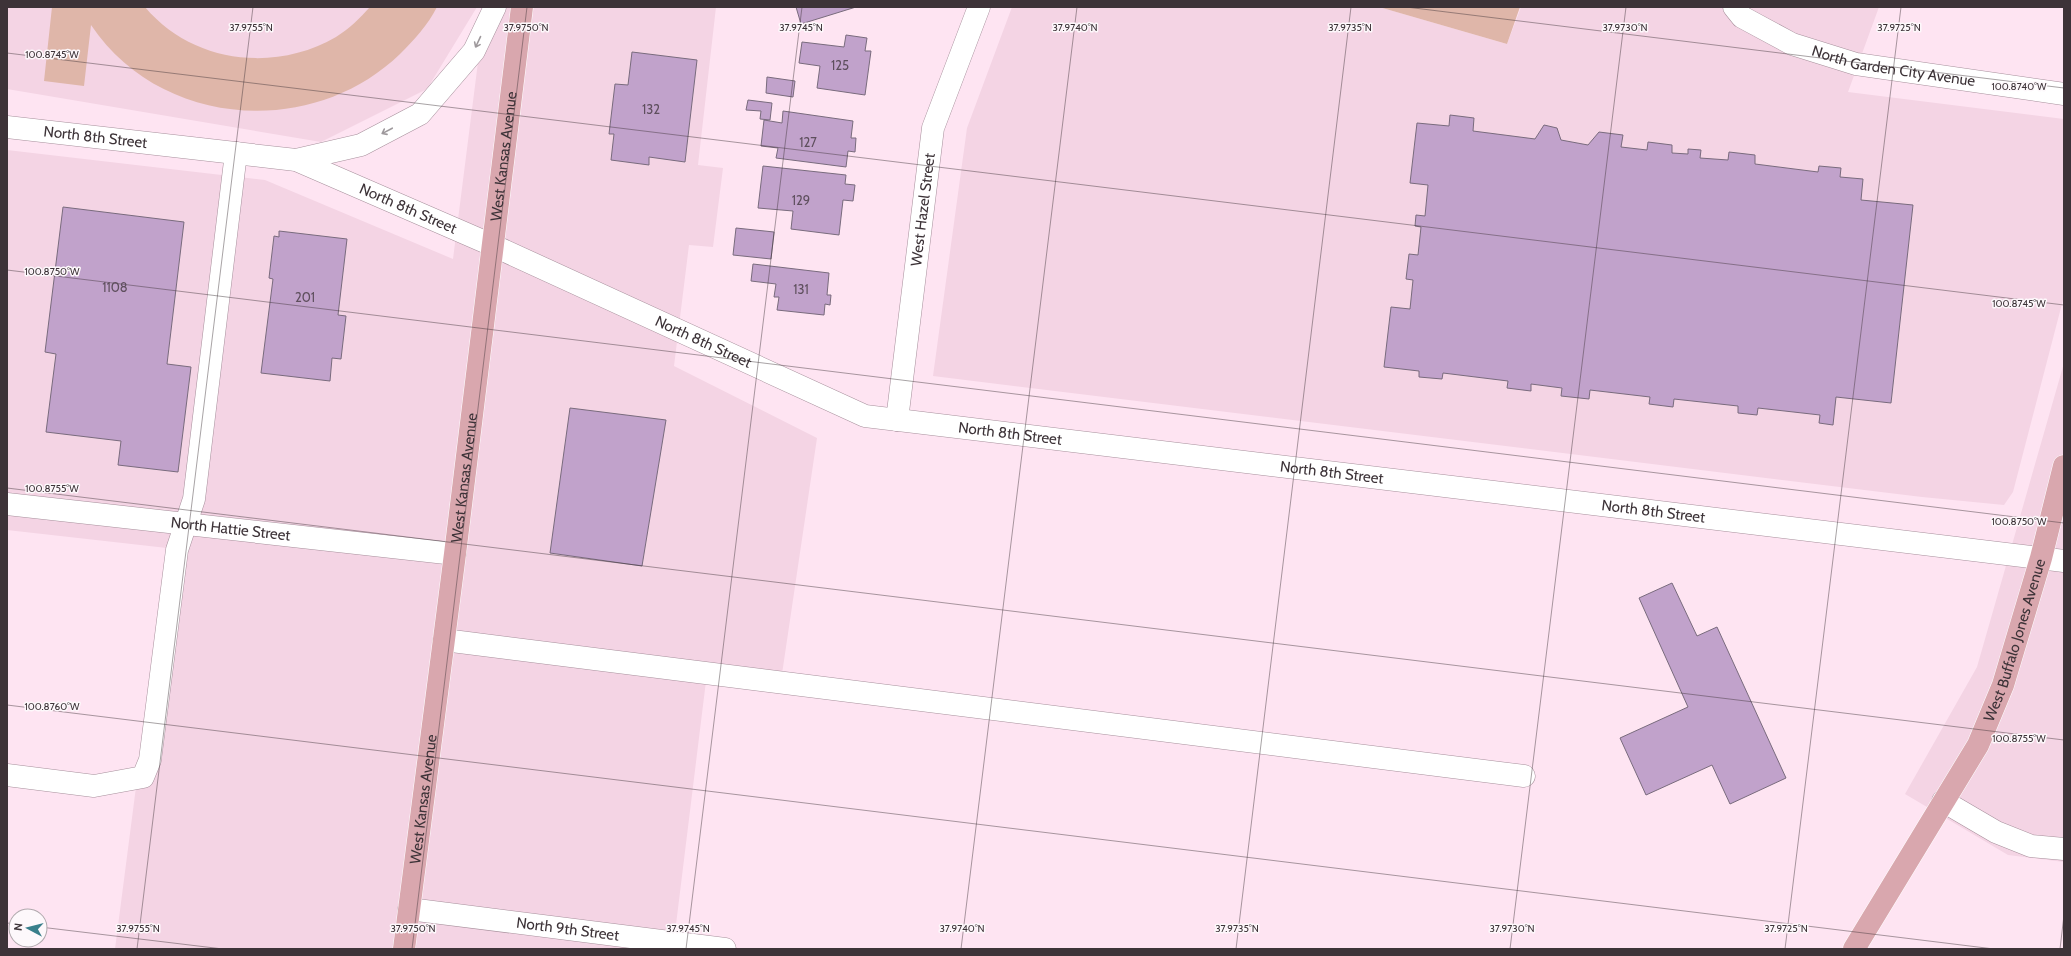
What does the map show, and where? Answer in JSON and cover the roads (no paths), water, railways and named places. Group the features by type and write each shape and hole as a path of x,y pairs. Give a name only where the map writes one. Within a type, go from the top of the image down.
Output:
{"main road":[{"name":"West Kansas Avenue","path":"404,949 455,554 522,7"},
{"name":"West Buffalo Jones Avenue","path":"1854,949 1978,745 2003,685 2041,558 2064,466"}],"street":[{"path":"296,160 361,145 420,114 474,50 495,7"},
{"name":"West Hazel Street","path":"897,420 933,128 979,7"},
{"name":"North Garden City Avenue","path":"1734,7 1742,17 1792,44 1856,64 2064,94"},
{"name":"North 8th Street","path":"7,127 296,160 492,245 865,416 2064,561"},
{"path":"7,775 94,786 143,776 150,760 177,550 194,499 236,153"},
{"name":"North Hattie Street","path":"7,504 455,554"},
{"path":"444,640 1524,776"},
{"path":"1943,801 1996,832 2031,846 2064,849"},
{"name":"North 9th Street","path":"409,909 725,949"}]}
